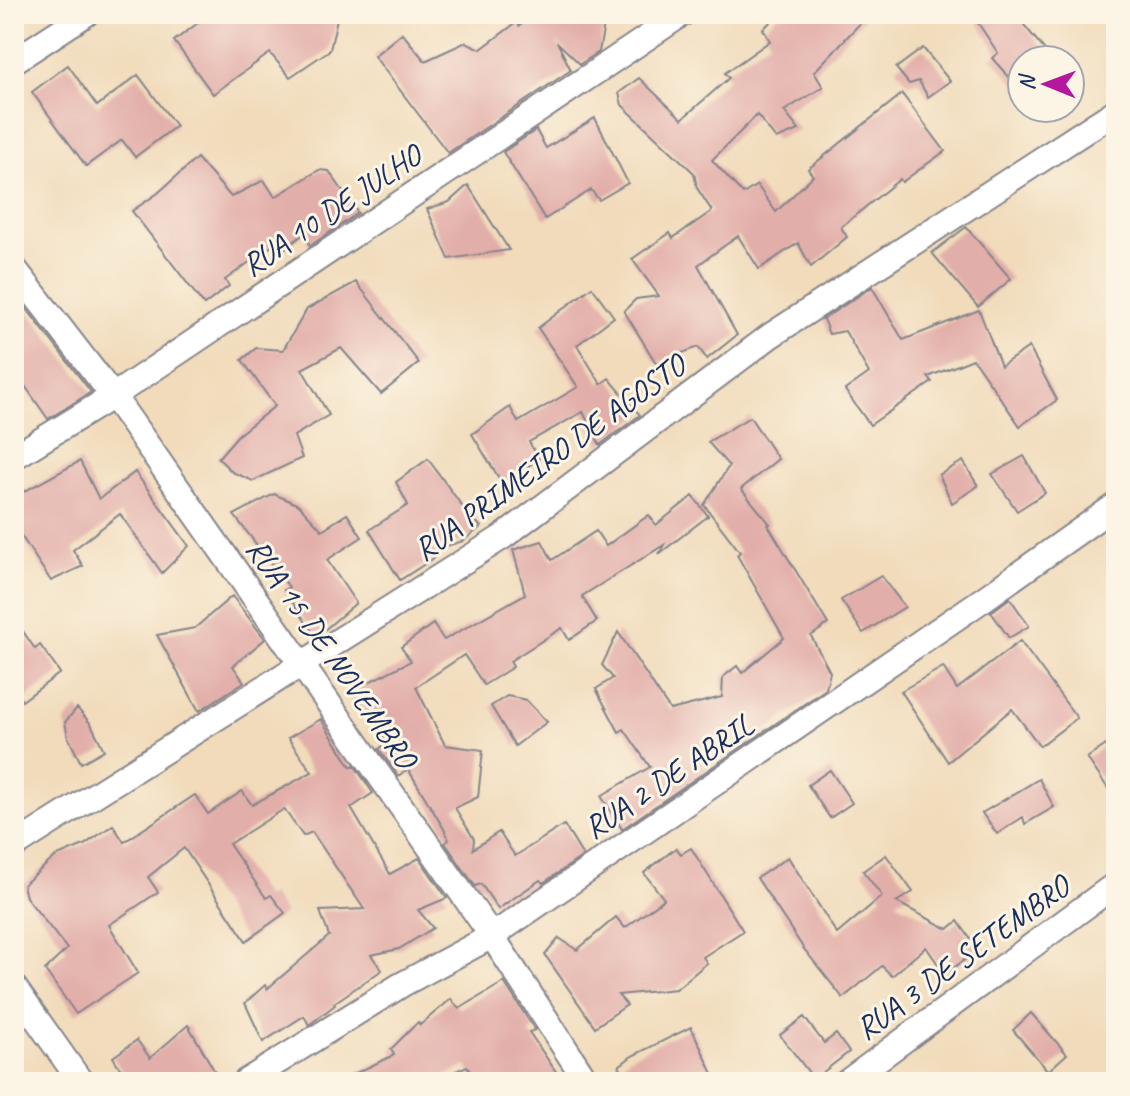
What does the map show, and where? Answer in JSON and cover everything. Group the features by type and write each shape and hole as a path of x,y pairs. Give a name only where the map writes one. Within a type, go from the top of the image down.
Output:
{"street":[{"path":"14,61 86,14"},
{"name":"RUA 10 DE JULHO","path":"14,457 113,396 682,14"},
{"name":"RUA PRIMEIRO DE AGOSTO","path":"14,846 504,536 770,336 1116,111"},
{"name":"RUA 15 DE NOVEMBRO","path":"14,268 113,396 492,936 587,1082"},
{"name":"RUA 2 DE ABRIL","path":"245,1082 401,985 492,936 1116,505"},
{"name":"RUA 3 DE SETEMBRO","path":"847,1082 1116,884"},
{"path":"14,987 81,1082"}],"building":[{"path":"210,14 338,14 330,50 290,77 270,53 213,94 174,41"},
{"path":"527,14 606,14 599,52 580,64 557,42 571,70 448,153 374,56 402,33 425,61 466,42 481,49 517,22 519,26 531,18"},
{"path":"779,14 869,14 814,72 823,87 784,111 799,130 776,139 757,115 712,160 743,194 757,185 776,212 813,176 808,169 902,94 945,151 902,182 900,179 841,227 847,237 811,267 798,243 759,269 738,236 698,265 737,335 707,359 698,347 656,363 624,311 636,299 659,296 632,259 670,233 673,238 712,211 697,188 694,173 622,105 619,93 639,78 682,119 729,78 725,73 770,41 763,29"},
{"path":"972,14 1015,14 1040,44 1006,44 1006,74 992,58 998,53"},
{"path":"923,48 950,81 928,97 919,81 909,84 896,68"},
{"path":"68,65 97,106 138,75 176,126 135,157 122,140 86,166 32,92"},
{"path":"595,118 628,183 599,200 591,190 545,219 503,152 536,130 546,148"},
{"path":"197,158 231,197 264,180 275,197 319,170 329,171 358,213 310,246 305,233 279,253 273,245 225,280 229,286 204,305 132,211 158,193"},
{"path":"468,185 509,250 449,259 427,209 449,202"},
{"path":"966,227 1011,279 978,307 932,253"},
{"path":"356,282 419,363 381,394 341,348 302,369 329,415 294,436 302,458 253,481 232,472 218,458 238,435 275,406 242,360 256,348 283,350 307,309"},
{"path":"592,287 614,317 577,345 601,384 609,378 640,415 600,445 583,412 529,442 539,459 502,483 472,434 510,407 518,422 578,387 538,328"},
{"path":"872,287 903,340 979,310 1001,366 1029,347 1057,400 1020,426 973,359 928,377 932,382 870,425 845,390 869,373 845,331 829,334 823,319"},
{"path":"26,308 91,392 48,419 14,370 14,314"},
{"path":"750,417 778,459 741,489 770,524 828,624 811,636 830,672 826,689 622,829 601,796 650,767 624,729 619,732 596,689 613,678 602,665 618,632 670,710 722,697 723,677 737,666 742,673 784,638 737,555 740,552 704,505 729,466 708,442"},
{"path":"1024,456 1045,493 1017,511 992,474"},
{"path":"428,459 481,527 463,541 433,550 437,556 400,580 369,530 408,505 396,482"},
{"path":"80,461 99,499 135,472 189,546 162,573 120,514 73,550 83,566 51,581 14,525 14,497"},
{"path":"963,461 978,486 952,503 939,475"},
{"path":"274,494 299,505 322,530 347,514 362,537 327,560 356,603 316,637 284,590 289,587 234,515"},
{"path":"693,496 708,516 659,554 664,545 582,596 597,621 569,640 562,628 510,661 513,667 484,685 464,655 416,687 445,745 483,750 478,797 455,808 474,839 473,849 499,832 515,856 564,825 583,856 498,909 481,884 475,886 445,843 449,840 444,829 408,769 398,776 379,749 387,743 353,690 411,661 401,647 433,624 444,640 525,594 513,550 542,541 552,560 596,531 606,546 649,515 656,525"},
{"path":"881,576 905,607 863,633 841,600"},
{"path":"232,596 265,639 233,666 244,682 199,711 157,635 195,628"},
{"path":"1010,598 1029,626 1009,638 991,612"},
{"path":"14,618 35,649 40,645 60,673 22,701 14,689"},
{"path":"1020,641 1077,718 1040,746 1012,709 948,762 901,691 943,667 957,689"},
{"path":"507,696 526,700 547,722 515,746 491,706"},
{"path":"77,708 91,724 104,750 81,763 68,737 65,722"},
{"path":"321,719 351,767 354,765 373,793 351,808 390,874 419,858 447,898 418,910 433,928 399,949 371,955 382,970 334,1003 309,1025 304,1016 263,1042 245,1003 265,985 267,989 329,936 320,911 364,909 312,832 303,836 284,809 229,844 266,898 271,895 285,913 246,941 184,848 148,877 158,892 109,925 138,973 76,1014 45,970 67,949 26,897 23,885 55,857 84,845 113,825 124,842 195,795 208,814 242,791 252,805 312,772 288,738"},
{"path":"1106,745 1116,758 1116,800 1087,758"},
{"path":"830,770 852,803 830,818 808,785"},
{"path":"1039,779 1054,807 1025,824 1023,817 997,834 982,813"},
{"path":"676,848 681,854 691,848 743,931 703,957 707,963 676,989 618,995 627,1005 595,1027 545,955 559,938 577,950 616,917 625,928 664,899 644,873"},
{"path":"886,855 913,892 896,902 948,929 958,921 978,950 945,974 926,947 892,976 882,966 843,998 804,949 757,878 788,857 837,934 882,896 863,871"},
{"path":"504,982 535,1030 529,1032 563,1082 476,1082 467,1066 431,1082 337,1082 394,1055 391,1049 418,1022 420,1025 451,999 459,1009"},
{"path":"1031,1013 1067,1054 1048,1071 1013,1030"},
{"path":"804,1017 824,1043 836,1034 849,1052 814,1079 780,1035"},
{"path":"188,1025 221,1082 121,1082 126,1078 113,1057 137,1040 150,1058"},
{"path":"691,1027 717,1082 632,1082 619,1066 632,1056"}]}
